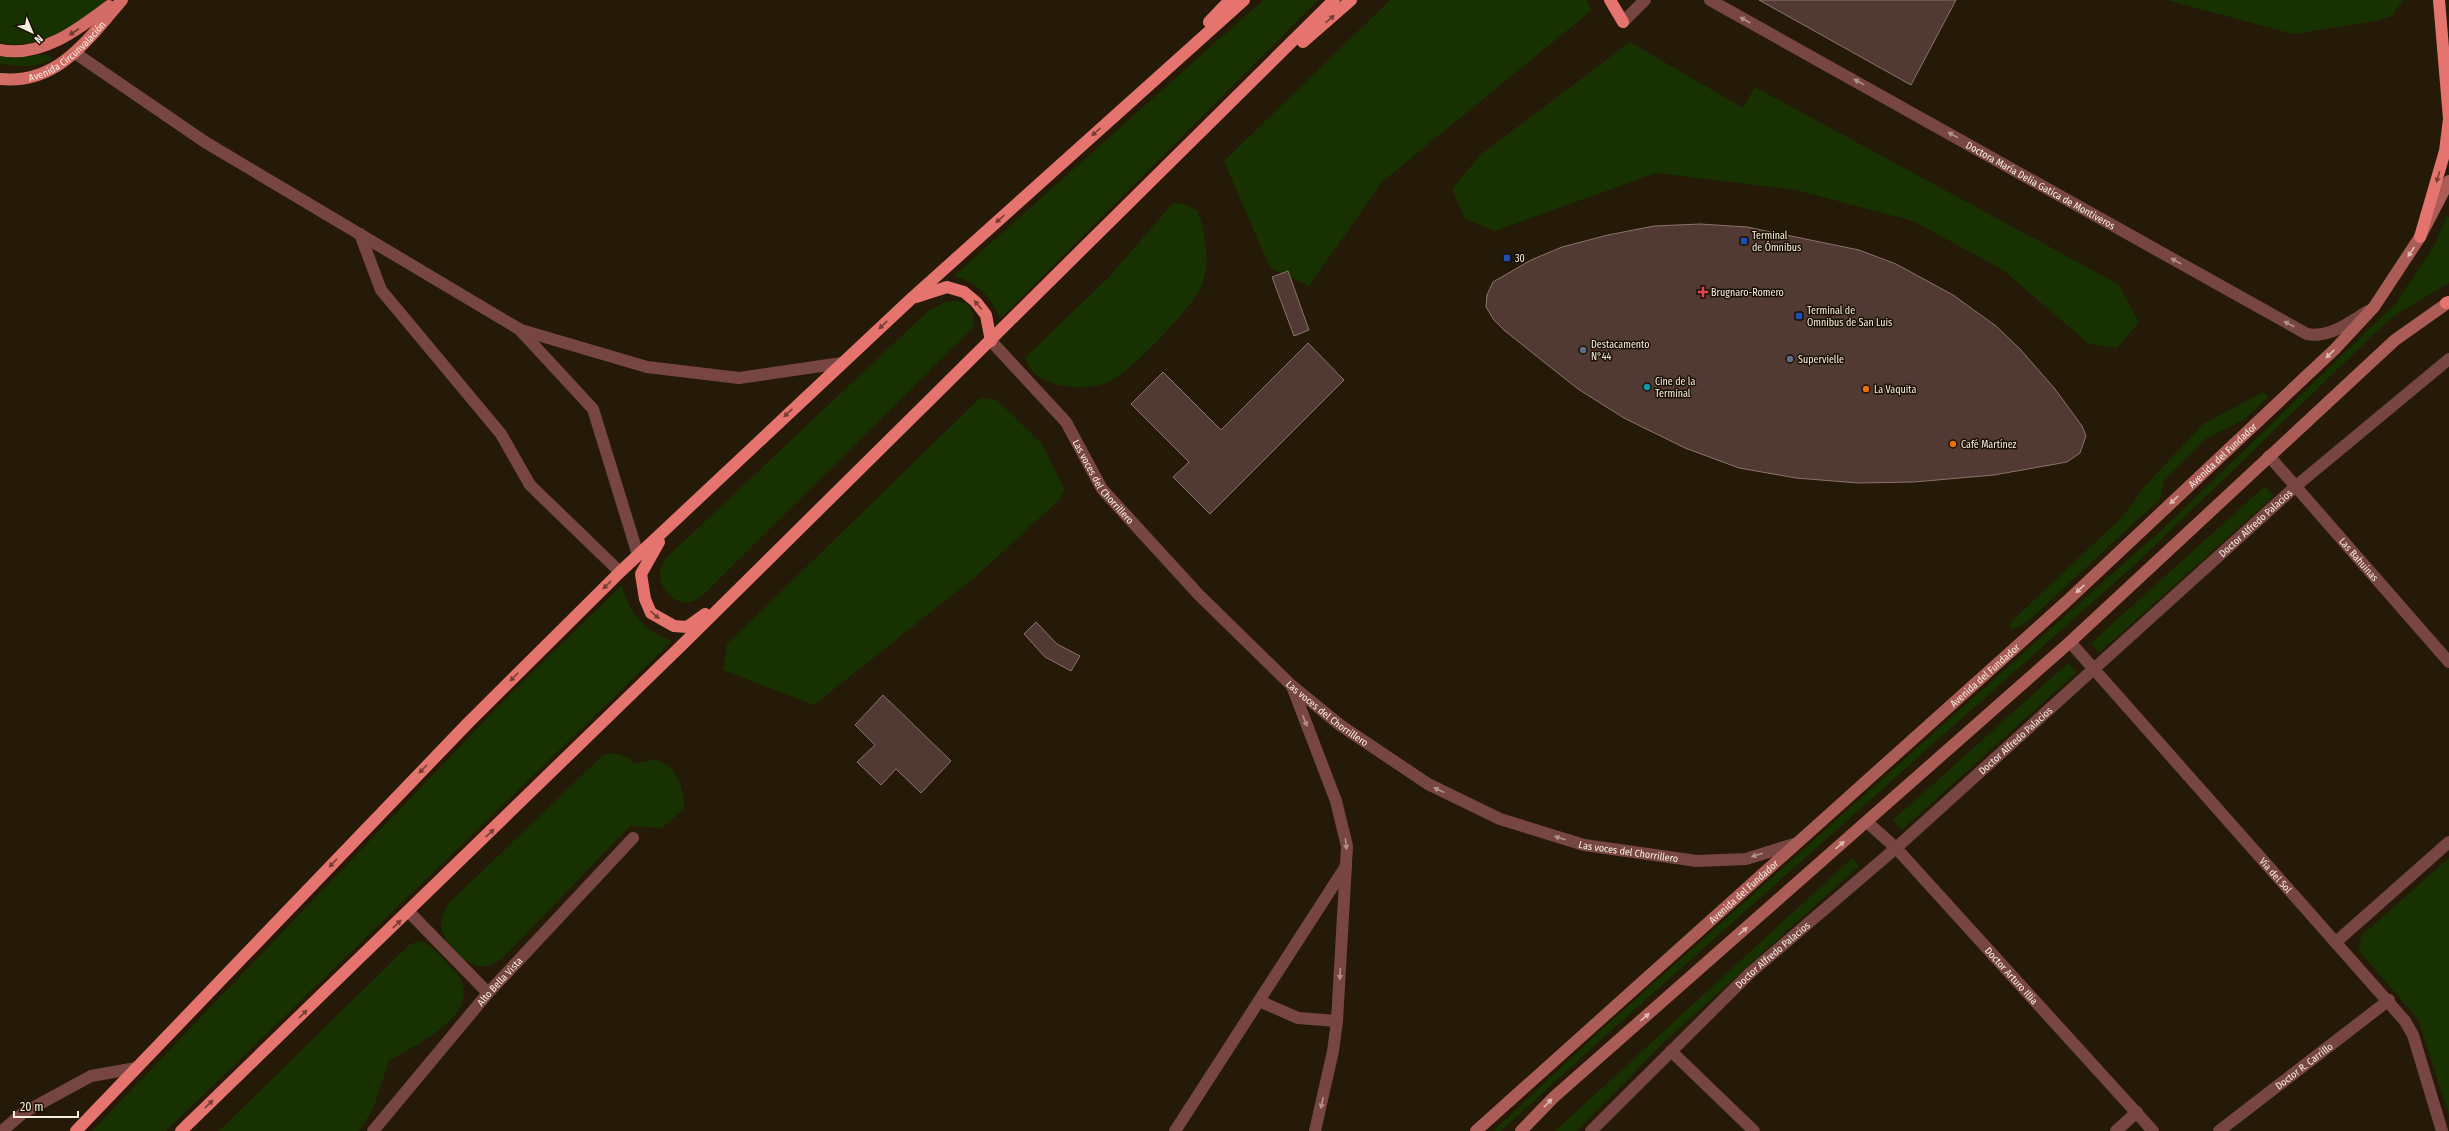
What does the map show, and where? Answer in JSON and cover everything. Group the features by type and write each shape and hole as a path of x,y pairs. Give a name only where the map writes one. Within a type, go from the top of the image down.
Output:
{"highway":[{"path":"1125,106 1230,0"},
{"path":"76,1131 468,722 620,572 912,298 1244,0"},
{"path":"181,1131 409,912 992,341 1334,0"},
{"path":"1226,109 1351,0"},
{"path":"1610,0 1623,22"},
{"path":"2420,237 2446,151 2449,119 2439,0"},
{"path":"912,298 947,287 964,292 976,302 986,314 992,341"},
{"path":"686,510 654,549 641,574 645,600 651,613 674,626 687,627 734,594"}],"main road":[{"name":"Avenida Circunvalación","path":"0,50 26,50 54,42 88,22 117,0"},
{"name":"Avenida Circunvalación","path":"0,78 26,79 61,64 75,53 122,0"},
{"name":"Avenida del Fundador","path":"1476,1131 1794,844 2066,602 2335,349 2374,307 2420,237 2449,181"},
{"path":"1521,1131 1554,1097 1868,822 2070,642 2395,340 2448,302"}],"street":[{"path":"1623,22 1645,0"},
{"name":"Doctora María Delia Gatica de Montiveros","path":"1710,0 2307,334 2318,336 2335,331 2374,307"},
{"path":"75,53 205,142 519,329 647,367 739,378 842,363"},
{"path":"360,234 381,290 502,434 530,485 620,572"},
{"path":"519,329 593,409 638,555"},
{"name":"Las voces del Chorrillero","path":"992,341 1066,422 1105,493 1199,596 1291,685 1340,725 1428,784 1500,819 1584,845 1697,861 1746,859 1794,844"},
{"name":"Doctor Alfredo Palacios","path":"1591,1131 1750,973 1896,848 2094,667 2296,486 2449,359"},
{"name":"Las Bahuinas","path":"2269,456 2449,662"},
{"name":"Via del Sol","path":"2070,642 2094,667 2336,942 2389,1000 2413,1035 2442,1131"},
{"path":"1291,685 1336,801 1347,846 1337,1021 1333,1051 1315,1131"},
{"name":"Doctor Arturo Illia","path":"1868,822 1896,848 2153,1131"},
{"name":"Alto Bella Vista","path":"373,1131 488,993 633,838"},
{"path":"2336,942 2449,842"},
{"path":"1175,1131 1346,866"},
{"path":"409,912 488,993"},
{"path":"1259,1000 1298,1018 1337,1021"},
{"name":"Doctor R. Carrillo","path":"2219,1131 2389,1000"},
{"path":"1671,1051 1754,1131"},
{"path":"2,1131 23,1113 91,1076 136,1068"},
{"path":"2116,1131 2137,1112"}],"green space":[{"path":"0,0 106,0 84,18 57,34 29,43 14,44 0,43"},
{"path":"1263,0 1318,0 1001,318 987,296 977,286 954,276"},
{"path":"1390,0 1586,0 1592,10 1382,182 1309,286 1270,268 1224,161"},
{"path":"2167,0 2403,0 2392,16 2376,21 2293,34"},
{"path":"1630,42 1743,108 1755,87 2118,284 2139,322 2117,348 2089,344 2003,270 1913,221 1796,190 1656,173 1495,231 1465,219 1452,189 1481,154"},
{"path":"0,55 49,55 52,59 33,66 0,64"},
{"path":"1173,203 1185,204 1198,211 1205,241 1207,261 1203,281 1199,291 1184,312 1144,354 1120,376 1111,381 1093,386 1072,387 1052,383 1035,374 1025,358 1109,277"},
{"path":"2447,215 2449,218 2449,283 2395,315 2140,560 1605,1036 1501,1131 1493,1131 1600,1031 2170,522 2395,304 2435,244"},
{"path":"956,300 968,304 973,315 974,327 704,594 688,603 671,597 661,582 660,572 664,560 927,312 943,303"},
{"path":"2263,392 2268,397 2245,419 2207,438 2164,481 2160,499 2027,622 2013,630 2009,626 2013,620 2122,517 2144,487 2203,424"},
{"path":"980,398 997,400 1042,444 1064,489 1060,499 980,573 814,705 723,670 727,644"},
{"path":"2265,486 2274,496 2099,653 2091,643"},
{"path":"622,585 629,604 640,620 654,632 672,641 166,1131 92,1131 514,690"},
{"path":"2068,663 2077,672 1902,830 1893,820"},
{"path":"613,753 629,758 632,763 656,760 670,767 679,780 683,795 684,810 661,828 630,826 502,959 487,966 479,966 471,963 456,953 445,938 442,930 441,920 448,904 603,755"},
{"path":"1852,858 1859,866 1663,1043 1577,1131 1555,1131"},
{"path":"2449,858 2449,1115 2418,1019 2359,951 2361,936"},
{"path":"419,941 433,948 451,967 462,983 464,997 458,1011 433,1035 389,1061 373,1109 359,1131 219,1131 409,945"}],"building":[{"path":"1759,0 1956,0 1911,85"},
{"path":"1700,224 1747,227 1859,250 1896,264 1953,295 1996,326 2020,349 2055,389 2082,426 2086,436 2080,453 2067,462 1994,475 1914,482 1858,483 1796,478 1739,468 1685,448 1624,418 1578,389 1505,331 1494,320 1486,307 1487,295 1493,282 1531,260 1562,247 1608,235 1654,226"},
{"path":"1288,271 1309,330 1294,336 1272,277"},
{"path":"1308,343 1344,380 1210,514 1173,477 1189,462 1131,404 1163,372 1221,430"},
{"path":"1036,622 1057,644 1080,656 1071,671 1045,657 1024,634"},
{"path":"883,695 951,761 921,793 896,769 881,785 857,762 875,745 855,725"}],"place":[{"name":"Terminal de Ómnibus","path":"1744,241"},
{"name":"30","path":"1507,258"},
{"name":"Brugnaro-Romero","path":"1703,292"},
{"name":"Terminal de Omnibus de San Luis","path":"1799,316"},
{"name":"Destacamento N°44","path":"1583,350"},
{"name":"Supervielle","path":"1790,359"},
{"name":"Cine de la Terminal","path":"1647,387"},
{"name":"La Vaquita","path":"1866,389"},
{"name":"Café Martínez","path":"1953,444"}]}
